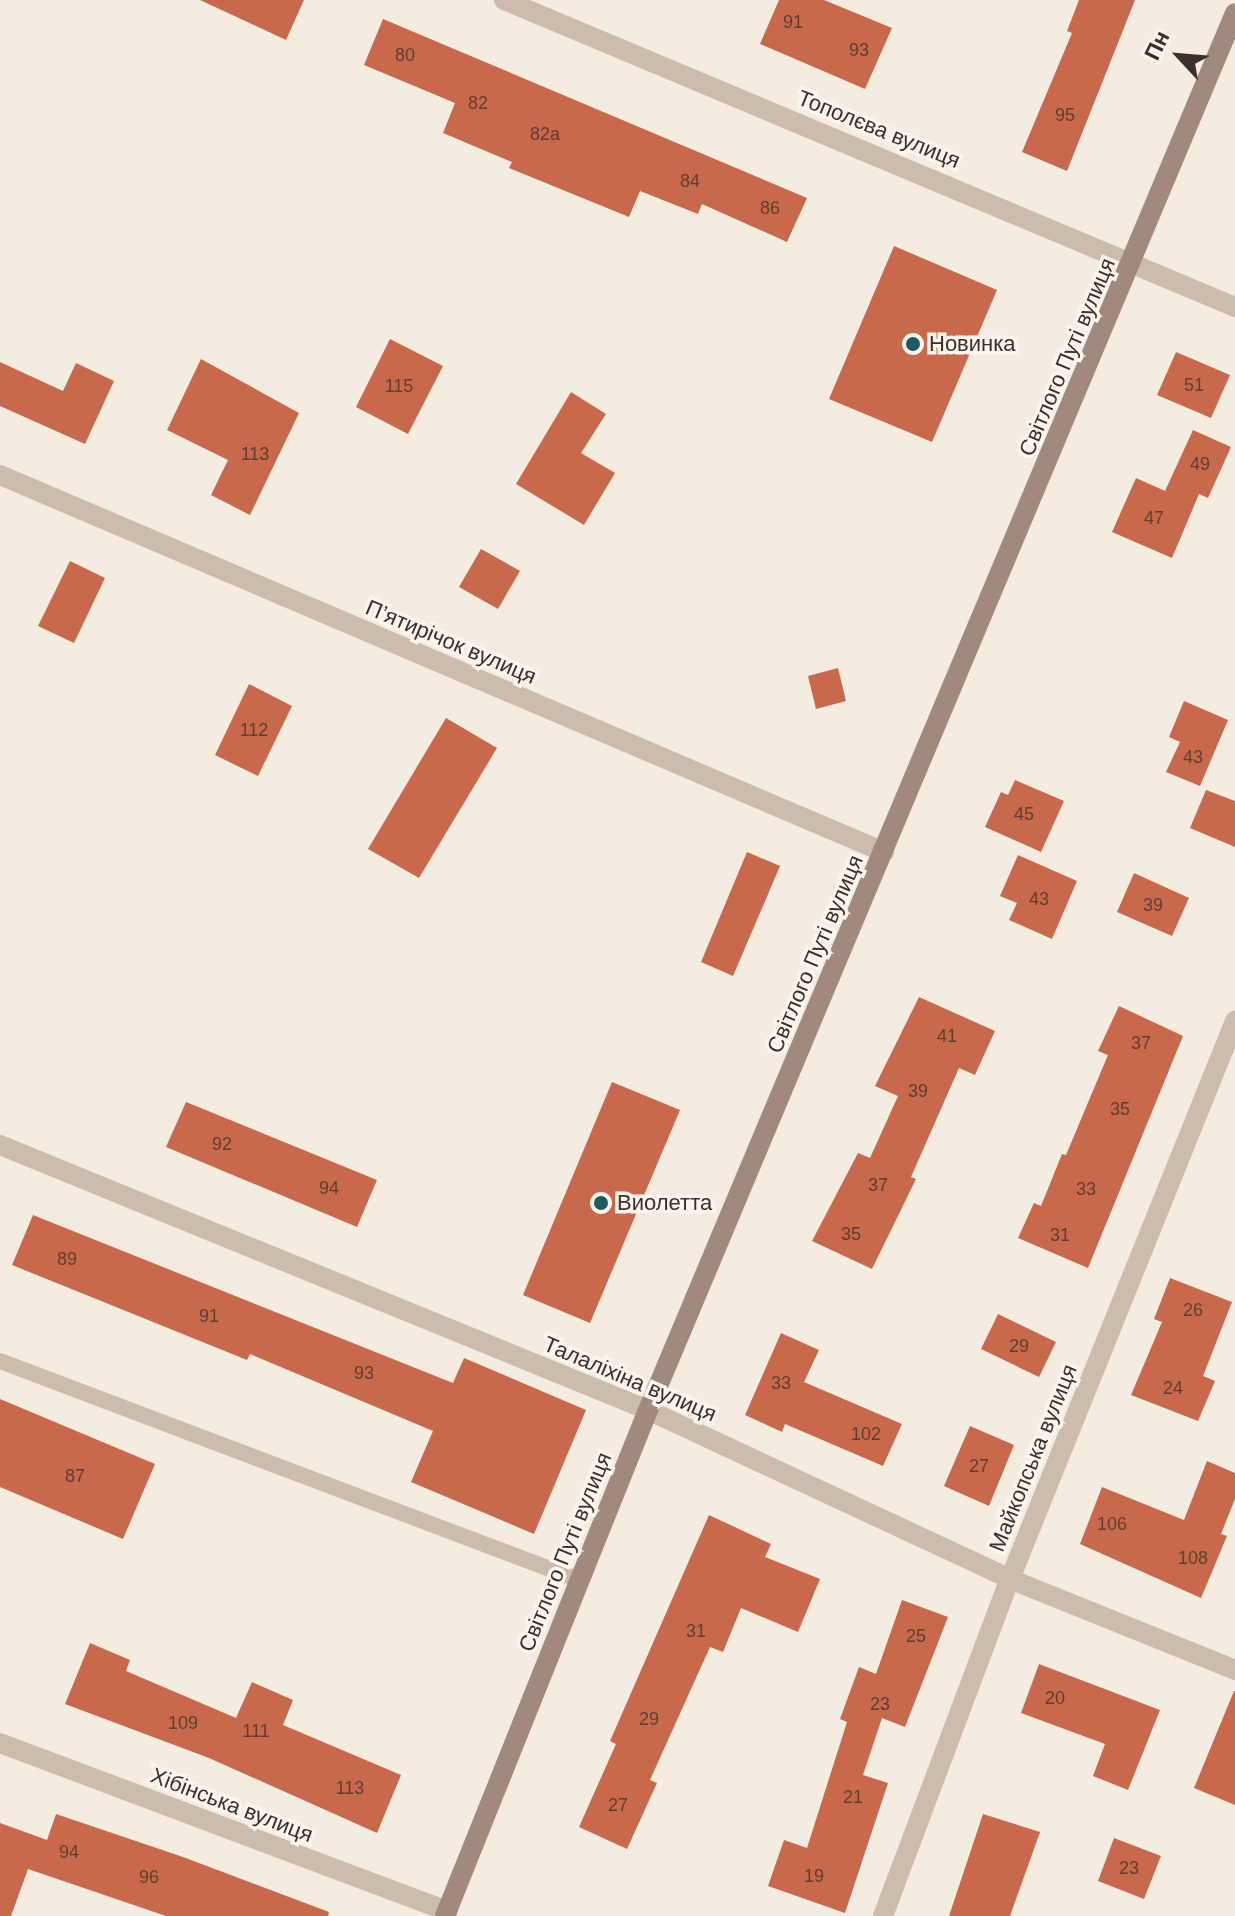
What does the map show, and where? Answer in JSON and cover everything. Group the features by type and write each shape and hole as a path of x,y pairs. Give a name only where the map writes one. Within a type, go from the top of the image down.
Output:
{"main road":[{"name":"Світлого Путі вулиця","path":"446,1914 648,1410 1235,13"}],"street":[{"name":"Тополєва вулиця","path":"504,0 1133,260 1235,307"},
{"name":"П’ятирічок вулиця","path":"0,475 884,852"},
{"name":"Майкопська вулиця","path":"883,1916 1010,1579 1235,1021"},
{"name":"Талаліхіна вулиця","path":"0,1145 648,1410 1010,1579 1235,1670"},
{"name":"Хібінська вулиця","path":"0,1743 446,1914"}],"lane":[{"path":"0,1361 579,1580"}],"building":[{"path":"200,0 304,0 286,40"},
{"path":"779,0 824,0 892,28 865,89 760,44"},
{"path":"1079,0 1135,0 1067,171 1022,152 1072,33 1067,31"},
{"path":"383,19 807,198 787,242 702,204 698,214 640,191 629,217 509,168 512,162 443,133 455,103 364,65"},
{"name":"Новинка","path":"894,246 997,290 932,442 829,399"},
{"path":"390,339 443,366 408,434 356,407"},
{"path":"1176,352 1230,375 1211,418 1157,395"},
{"path":"201,359 299,413 250,515 211,495 228,460 167,430"},
{"path":"0,362 63,391 76,363 114,381 85,444 0,406"},
{"path":"571,392 606,414 581,453 615,473 584,525 516,484"},
{"path":"1193,430 1231,447 1208,498 1199,494 1172,558 1112,532 1136,478 1165,491"},
{"path":"481,549 520,571 498,609 459,587"},
{"path":"70,561 105,578 74,643 38,626"},
{"path":"838,668 846,701 816,709 808,676"},
{"path":"249,684 292,706 258,776 215,755"},
{"path":"1184,701 1228,720 1200,786 1166,772 1180,742 1169,737"},
{"path":"446,718 497,748 419,878 368,849"},
{"path":"1015,780 1064,801 1041,852 985,827 1001,792 1008,795"},
{"path":"1206,790 1235,801 1235,847 1190,828"},
{"path":"747,852 780,866 733,976 701,962"},
{"path":"1018,855 1077,881 1052,939 1009,920 1017,903 1000,896"},
{"path":"1134,873 1189,898 1172,936 1117,912"},
{"path":"919,997 995,1031 975,1075 959,1068 911,1177 916,1179 872,1269 812,1241 858,1153 870,1158 898,1096 875,1086"},
{"path":"1119,1006 1183,1036 1088,1268 1018,1238 1034,1203 1041,1206 1062,1154 1066,1155 1108,1055 1098,1051"},
{"name":"Виолетта","path":"612,1082 680,1110 590,1323 523,1295"},
{"path":"186,1102 377,1180 357,1227 166,1147"},
{"path":"33,1215 453,1383 464,1358 586,1410 534,1534 411,1482 433,1431 250,1354 247,1360 12,1265"},
{"path":"1170,1278 1232,1302 1203,1376 1215,1381 1198,1421 1131,1395 1162,1322 1154,1319"},
{"path":"998,1314 1056,1342 1039,1377 981,1349"},
{"path":"781,1333 819,1350 804,1382 902,1424 883,1466 785,1424 782,1432 745,1415"},
{"path":"0,1399 155,1464 123,1539 0,1487"},
{"path":"970,1426 1014,1445 989,1506 944,1486"},
{"path":"1207,1461 1235,1473 1235,1499 1221,1534 1227,1536 1201,1598 1080,1544 1102,1487 1184,1520"},
{"path":"709,1515 771,1544 765,1557 820,1579 798,1632 741,1608 723,1652 710,1647 650,1780 657,1783 627,1849 579,1827 616,1744 610,1741"},
{"path":"902,1600 948,1617 905,1727 882,1718 863,1775 888,1783 845,1913 768,1886 784,1840 807,1848 847,1722 840,1719 859,1667 876,1674"},
{"path":"90,1643 130,1660 126,1671 236,1718 252,1682 293,1700 283,1725 401,1775 377,1833 209,1758 65,1704"},
{"path":"1039,1664 1160,1710 1128,1790 1093,1776 1105,1744 1021,1713"},
{"path":"1235,1691 1235,1805 1194,1788"},
{"path":"56,1814 183,1857 329,1912 328,1916 166,1916 28,1869 11,1916 0,1916 0,1823 47,1840"},
{"path":"983,1814 1040,1832 1010,1916 949,1916"},
{"path":"1114,1838 1161,1856 1144,1899 1098,1881"}],"place":[{"name":"Новинка","path":"913,344"},
{"name":"Виолетта","path":"601,1203"}]}
